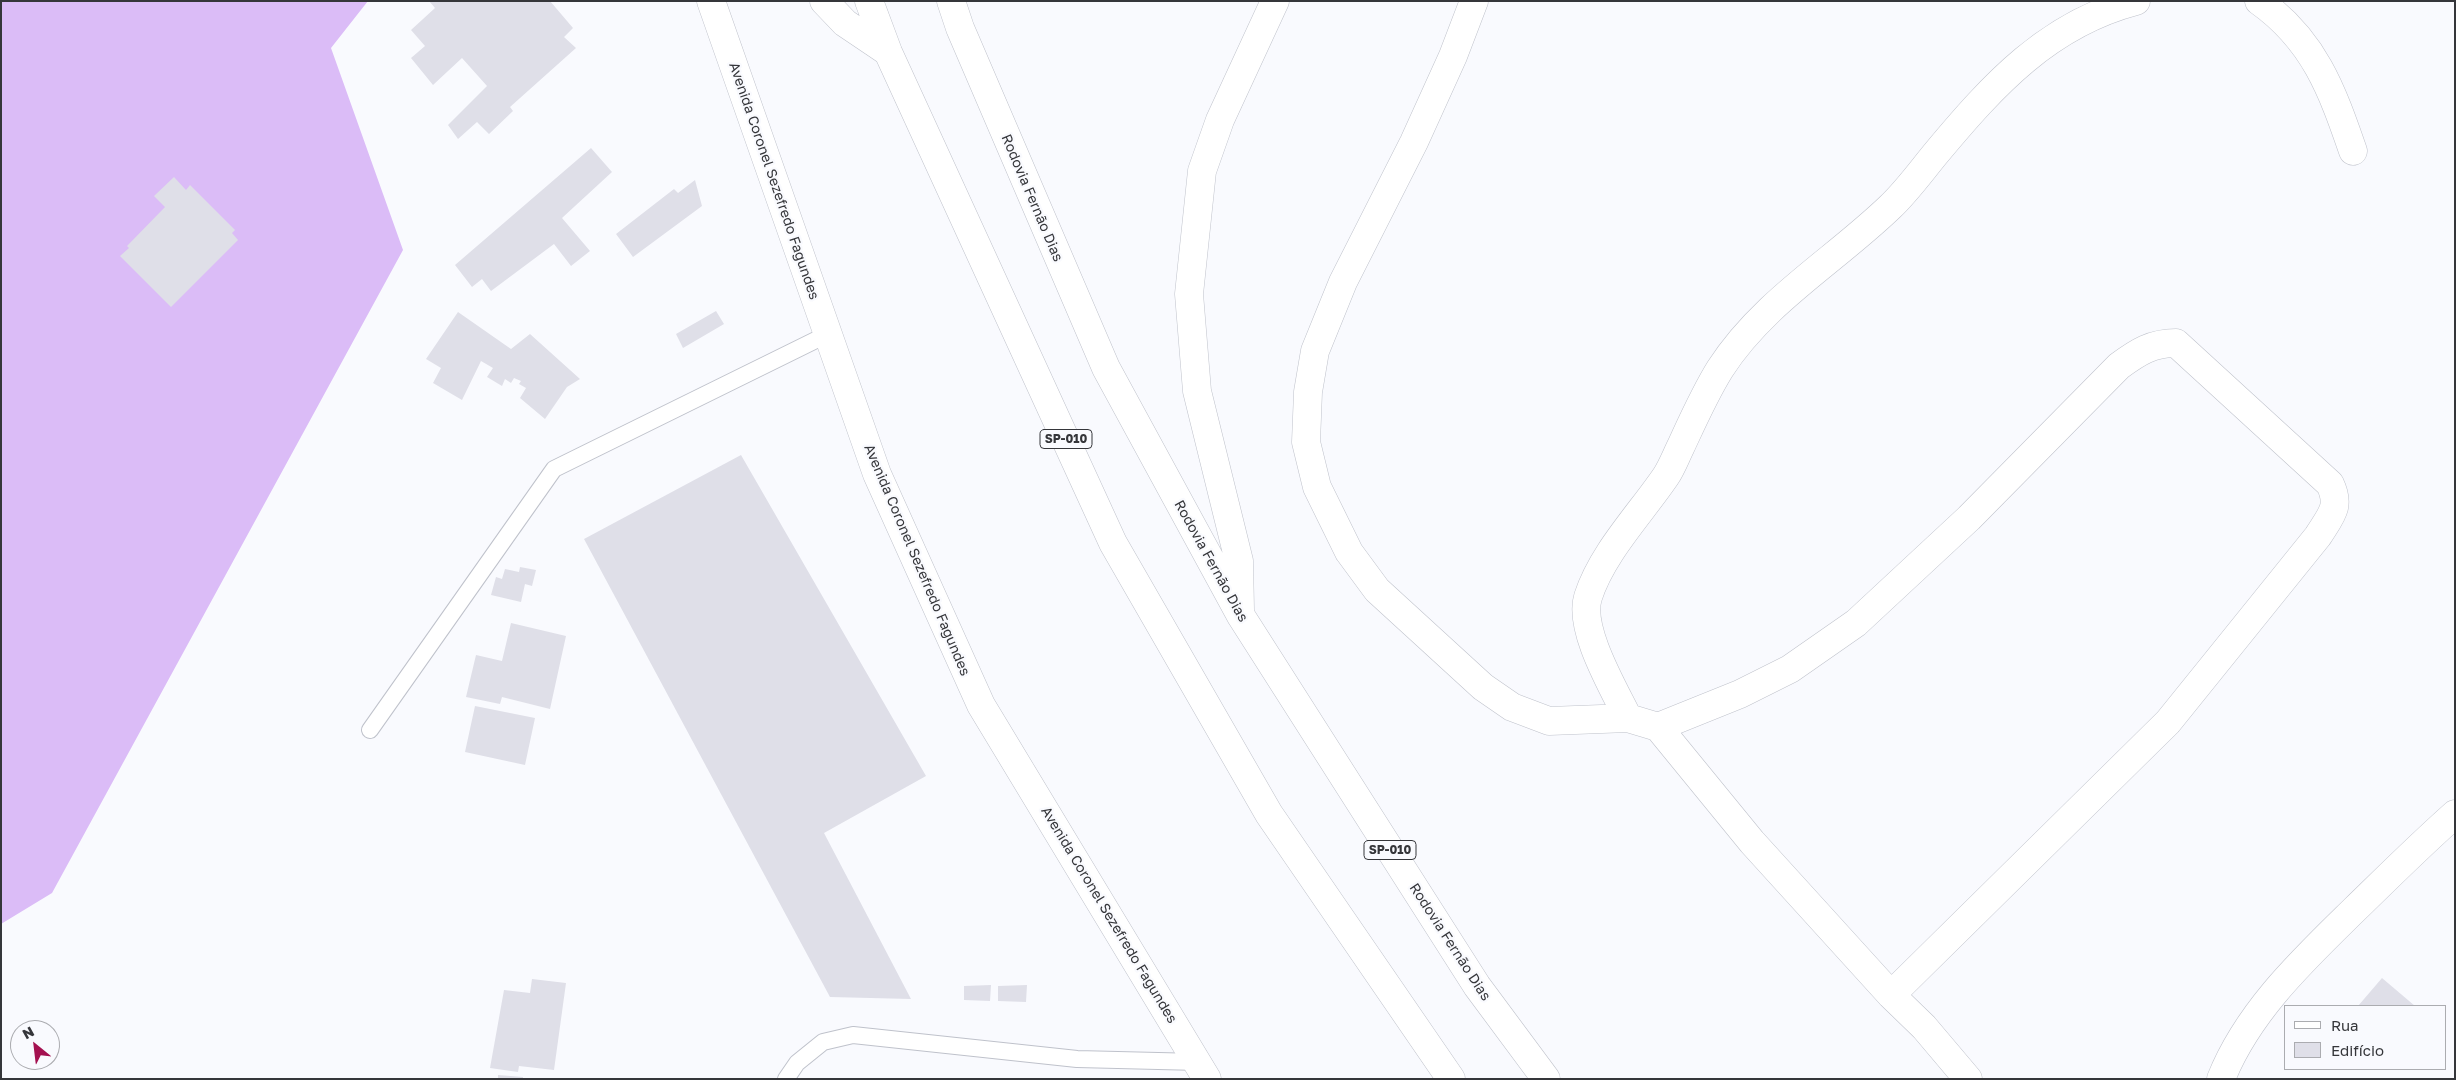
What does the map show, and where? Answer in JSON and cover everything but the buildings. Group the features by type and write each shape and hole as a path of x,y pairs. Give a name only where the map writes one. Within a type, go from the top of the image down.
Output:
{"main road":[{"name":"Avenida Coronel Sezefredo Fagundes","path":"712,1 877,474 981,705 1203,1071"},
{"path":"824,1 845,22 888,52"},
{"name":"SP-010","path":"869,1 888,52 1113,543 1269,814 1451,1079"},
{"name":"Rodovia Fernão Dias","path":"951,1 960,28 1027,187 1106,368 1241,616 1477,986 1546,1079"},
{"path":"1241,616 1239,561 1196,391 1189,294 1202,171 1220,120 1276,1"},
{"path":"1474,1 1453,56 1343,282 1315,352 1308,392 1306,442 1317,487 1349,552 1377,590 1483,687 1512,707 1549,721 1628,718 1658,728 1752,842 1890,995 1924,1027 1968,1079"},
{"path":"1628,718 1597,654 1588,625 1587,599 1600,571 1667,474 1720,368 1772,308 1891,206 1967,116 2009,72 2045,43 2082,20 2136,1"},
{"path":"2259,1 2279,16 2300,38 2321,68 2338,107 2353,151"},
{"path":"1658,728 1740,694 1790,668 1856,623 1969,518 2119,366 2141,350 2161,343 2176,343 2330,484 2336,497 2334,509 2318,536 2168,722 1890,995"},
{"path":"2221,1079 2226,1065 2265,1002 2323,941 2455,814"}],"lane":[{"path":"370,730 554,469 828,334"},
{"path":"786,1079 798,1063 823,1042 853,1035 1203,1071"}],"shaded area":[{"path":"1,1 368,1 331,48 403,250 52,893 1,924"}]}
